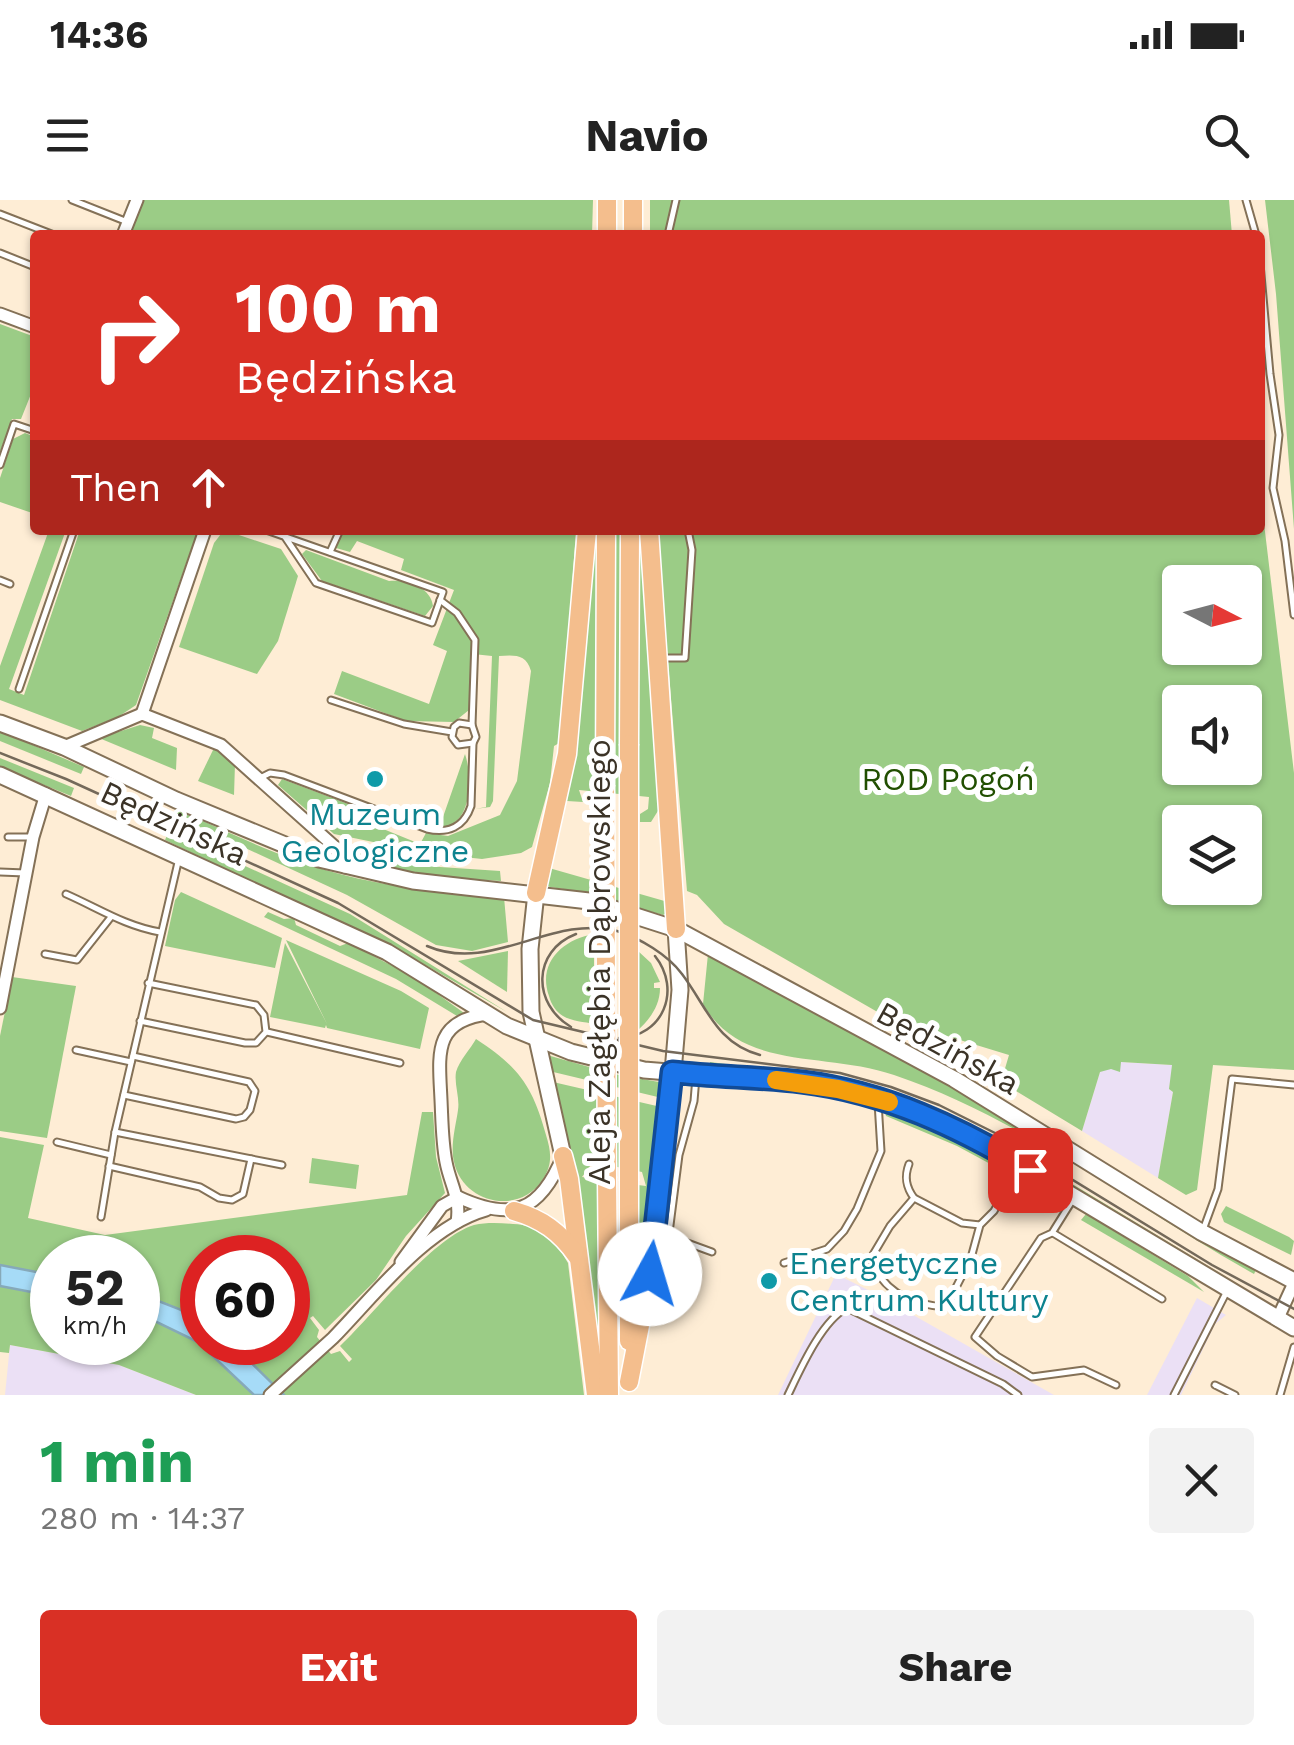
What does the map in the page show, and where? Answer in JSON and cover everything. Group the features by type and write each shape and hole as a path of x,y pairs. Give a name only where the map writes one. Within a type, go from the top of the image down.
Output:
{"main road":[{"path":"607,200 607,230"},
{"path":"632,200 632,230"},
{"path":"536,893 567,754 587,535"},
{"name":"Aleja Zagłębia Dąbrowskiego","path":"606,535 609,1395"},
{"name":"Aleja Zagłębia Dąbrowskiego","path":"629,1389 630,535"},
{"path":"649,535 676,929"},
{"path":"629,1389 650,1274 672,1072"},
{"path":"563,1156 596,1395"},
{"path":"514,1211 551,1227 578,1256"}],"street":[{"path":"125,230 137,200"},
{"path":"0,314 30,325"},
{"path":"142,714 203,535"},
{"path":"64,747 142,714 213,741 231,752 345,856 345,868"},
{"name":"Będzińska","path":"0,723 64,747 288,848 345,868 413,881 589,901 676,929 954,1079 1202,1232 1294,1282"},
{"name":"Będzińska","path":"0,775 387,952 489,1014 600,1061 672,1072 804,1082 877,1098 918,1113 984,1142 1294,1328"},
{"path":"0,1008 32,837 46,794"},
{"path":"393,1274 442,1206 458,1198 486,1210 514,1211 540,1196 563,1156 536,1037 529,966 536,893"},
{"path":"672,1072 680,990 676,929"},
{"path":"457,1222 458,1198 446,1166 439,1050 446,1034 458,1022 489,1014"},
{"path":"270,1395 393,1274 457,1222 486,1210"},
{"path":"1277,1320 1294,1282"}],"lane":[{"path":"72,200 128,222"},
{"path":"669,230 676,200"},
{"path":"1246,200 1255,230"},
{"path":"0,214 41,230"},
{"path":"0,254 30,265"},
{"path":"1265,319 1279,435 1273,488 1291,576 1294,615"},
{"path":"0,465 14,424 30,429"},
{"path":"19,689 72,535"},
{"path":"280,535 443,592 432,623 316,583 285,537"},
{"path":"330,552 338,535"},
{"path":"656,658 689,659 689,535"},
{"path":"0,580 10,584"},
{"path":"260,778 270,772 284,775 427,829 451,830 468,816 476,737 472,725 475,640 456,613 440,600"},
{"path":"331,700 404,724 452,732"},
{"path":"452,732 459,723 472,725"},
{"path":"452,732 458,745 473,743"},
{"path":"8,837 32,837"},
{"path":"100,1217 131,1059 180,856"},
{"path":"0,872 25,873"},
{"path":"66,894 112,917 160,932"},
{"path":"44,954 77,960 112,917"},
{"path":"140,1020 250,1043 266,1032 264,1014 256,1005 148,983"},
{"path":"266,1032 400,1062"},
{"path":"76,1050 240,1078 255,1091 250,1110 244,1117 236,1118 124,1096"},
{"path":"696,1074 694,1101 679,1155 669,1233 712,1252"},
{"path":"1202,1232 1218,1188 1232,1079 1294,1085"},
{"path":"784,1263 827,1249 844,1231 881,1151 877,1098"},
{"path":"115,1132 282,1165"},
{"path":"57,1142 111,1155"},
{"path":"109,1166 200,1186 219,1198 232,1200 243,1194 251,1159"},
{"path":"909,1164 905,1174 914,1198 962,1223 980,1225"},
{"path":"914,1198 890,1226 872,1258 883,1281 910,1302 946,1307 971,1258 980,1225 994,1211 1019,1164"},
{"path":"1074,1198 1052,1233 1041,1238 975,1336 996,1356 1032,1377 1084,1370 1116,1385"},
{"path":"1052,1233 1162,1299"},
{"path":"1174,1395 1227,1291"},
{"path":"788,1395 836,1313 847,1308 1018,1395"},
{"path":"1280,1395 1294,1347"},
{"path":"1215,1385 1235,1395"}],"shaded area":[{"path":"1121,1062 1173,1065 1169,1089 1173,1092 1158,1178 1082,1131 1100,1072"},
{"path":"836,1274 878,1295 1054,1395 778,1395"},
{"path":"1197,1298 1226,1315 1215,1324 1181,1395 1147,1395"},
{"path":"10,1345 30,1349 30,1365 119,1365 196,1395 5,1395"}],"green space":[{"path":"143,200 593,200 592,230 132,230"},
{"path":"650,200 1229,200 1232,230 650,230"},
{"path":"1265,200 1294,200 1294,529 1276,294"},
{"path":"0,324 30,335 30,396 21,419 12,419 0,452"},
{"path":"25,433 30,435 30,512 0,502 0,478 13,439"},
{"name":"ROD Pogoń","path":"1265,532 1294,773 1294,1070 1213,1065 1197,1190 1186,1195 1158,1178 1173,1092 1169,1089 1172,1065 1121,1062 1120,1072 1100,1072 1082,1131 1001,1082 1009,1055 888,1018 724,924 697,895 687,891 657,535 1265,535"},
{"path":"47,535 64,535 9,689 24,695 78,535 196,535 136,705 118,717 82,731 0,700 0,666"},
{"path":"220,535 239,535 281,549 298,576 278,641 257,674 179,647 214,543"},
{"path":"342,535 576,535 561,742 554,746 550,783 532,847 521,853 482,859 427,853 334,834 278,785 282,779 375,814 371,824 420,844 426,833 448,836 500,815 517,781 531,671 523,659 499,656 490,807 475,809 486,807 492,656 473,654 469,710 454,722 406,721 334,694 342,671 429,704 447,651 433,645 454,590 401,570 404,559 357,541 350,552 336,548"},
{"path":"592,535 643,535 661,806 651,822 640,822 640,814 648,809 649,797 579,790 583,802 567,801 578,728"},
{"path":"306,550 389,581 417,586 428,594 433,606 425,616 322,581 302,554"},
{"path":"140,725 154,728 152,738 177,748 176,770 99,738"},
{"path":"0,731 84,767 81,774 0,741"},
{"path":"214,748 235,764 234,795 198,781"},
{"path":"465,754 469,791 462,815 444,827 431,826 443,817"},
{"path":"0,758 74,788 71,796 0,767"},
{"path":"179,810 276,853 336,873 419,889 504,897 508,942 472,951 436,945 347,895 176,816"},
{"path":"169,831 350,914 507,1012 415,959 165,840"},
{"path":"351,849 440,867 500,871 501,881 401,872 381,867"},
{"path":"549,868 668,902 667,913 550,887 546,885"},
{"path":"181,892 282,938 275,968 165,946 175,900"},
{"path":"268,912 284,919 294,918 296,925 340,946 348,943 414,977 464,1013 457,1016 396,979 264,917"},
{"path":"594,934 594,1024 560,1014 551,1002 546,984 555,954 572,941"},
{"path":"286,940 401,991 429,1008 420,1049 326,1025 325,1028 270,1017 285,943 327,1024"},
{"path":"508,951 507,992 458,961"},
{"path":"638,951 651,963 660,982 654,983 654,988 660,988 656,1007 638,1030"},
{"path":"708,954 932,1076 1256,1270 1254,1274 1034,1140 942,1093 868,1068 787,1056 740,1040 720,1026 703,1004"},
{"path":"12,977 76,986 47,1138 0,1131 0,1036"},
{"path":"476,1039 503,1059 522,1080 536,1104 548,1141 546,1173 533,1191 521,1198 507,1201 480,1196 468,1188 454,1162 456,1072"},
{"path":"547,1055 659,1082 663,1085 662,1098 549,1071"},
{"path":"710,1062 846,1079 938,1109 998,1139 1246,1289 1244,1292 990,1139 914,1103 826,1079 710,1067"},
{"path":"553,1082 661,1107 638,1300 638,1185 646,1186 642,1172 593,1162 582,1177 597,1179 599,1361 577,1179"},
{"path":"884,1108 980,1151 1009,1168 1007,1173 957,1146 886,1116"},
{"path":"422,1112 433,1112 436,1157 445,1193 406,1236 376,1280 325,1330 313,1316 310,1318 310,1235 180,1235 180,1310 160,1302 160,1235 105,1235 407,1195"},
{"path":"0,1137 44,1145 28,1218 105,1235 30,1235 30,1271 0,1265"},
{"path":"312,1158 359,1165 356,1189 309,1183"},
{"path":"1226,1206 1289,1237 1294,1241 1291,1255 1224,1222 1221,1214"},
{"path":"1086,1214 1188,1276 1204,1292 1081,1220"},
{"path":"474,1225 531,1227 546,1236 568,1263 584,1395 284,1395 253,1365 310,1365 310,1318 319,1330 317,1337 331,1354 340,1351 349,1362 352,1359 340,1346 422,1261"},
{"path":"0,1286 30,1292 30,1349 10,1345 9,1353 0,1352"},
{"path":"160,1324 180,1333 180,1365 222,1365 254,1395 196,1395 119,1365 160,1365"}],"water":[{"path":"0,1265 30,1271 30,1292 0,1286"},
{"path":"160,1302 180,1310 180,1333 160,1324"},
{"path":"222,1365 253,1365 284,1395 254,1395"}],"tram line":[{"path":"0,753 66,779 338,903 533,1020 663,1051 840,1073 939,1105 1001,1136 1212,1265 1294,1309"},
{"path":"427,946 451,953 475,953 569,930 617,931 669,960 723,1033 760,1055"},
{"path":"571,1027 549,1005 542,978 551,952 576,934"},
{"path":"619,1038 647,1030 664,1009 667,983 655,956"}],"slow traffic":[{"path":"776,1080 804,1082 889,1102"}],"place":[{"name":"Muzeum Geologiczne","path":"375,779"},
{"name":"Energetyczne Centrum Kultury","path":"769,1281"}],"route":[{"path":"650,1274 672,1072 804,1082 877,1098 984,1142 1030,1170"}]}
